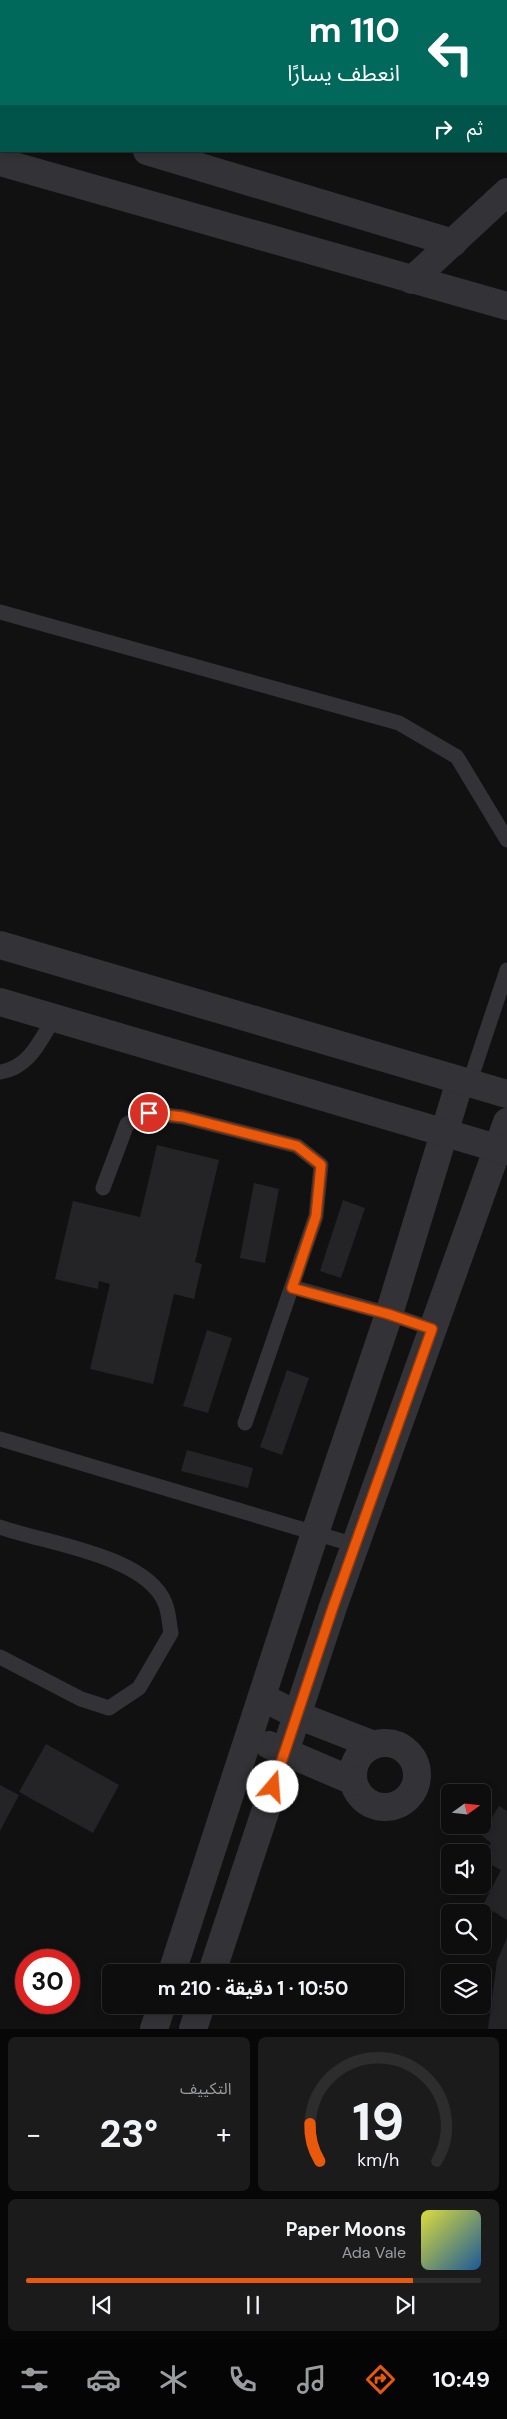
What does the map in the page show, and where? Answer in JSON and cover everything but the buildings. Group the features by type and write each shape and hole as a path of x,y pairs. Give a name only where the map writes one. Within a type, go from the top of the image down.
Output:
{"street":[{"path":"150,152 453,243"},
{"path":"0,162 507,306"},
{"path":"412,280 507,192"},
{"path":"0,946 507,1094"},
{"path":"0,1002 502,1150"},
{"path":"175,1964 388,1314 444,1133 465,1082"},
{"path":"215,1964 355,1545 432,1329 502,1150 507,1122"},
{"path":"262,1697 297,1715 374,1745"},
{"path":"248,1738 285,1750 353,1781"},
{"path":"385,1743 396,1745 406,1751 413,1759 417,1770 417,1781 413,1792 406,1800 396,1806 378,1808 364,1800 357,1792 353,1781 353,1770 357,1759 364,1750 374,1745 385,1743"},
{"path":"154,2029 159,2014"},
{"path":"193,2029 198,2014"}],"lane":[{"path":"0,612 399,723 457,757 507,840"},
{"path":"465,1082 507,970"},
{"path":"0,1072 8,1071 25,1062 54,1018"},
{"path":"103,1188 127,1124 149,1113 183,1117 297,1146 321,1165 316,1216 245,1423"},
{"path":"292,1288 388,1314 432,1329"},
{"path":"0,1439 355,1545"},
{"path":"0,1526 93,1552 146,1578 165,1602 171,1633 139,1688 109,1708 81,1699 0,1657"}],"route":[{"path":"149,1113 183,1117 297,1146 321,1165 316,1216 292,1288 388,1314 432,1329 333,1607 273,1787"}]}
